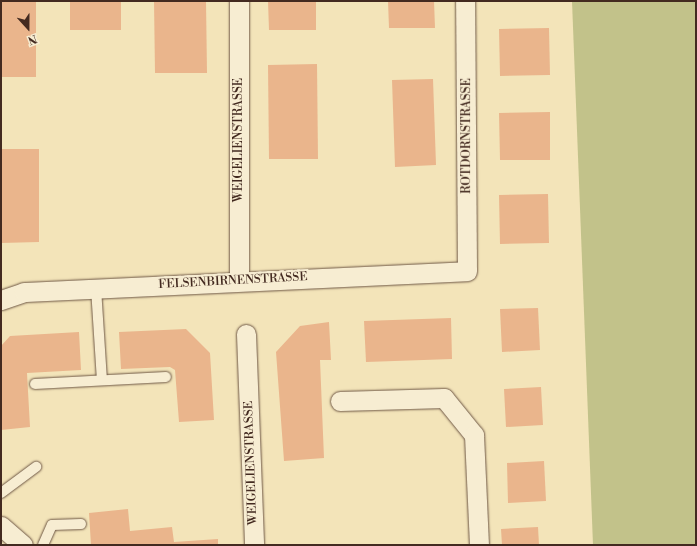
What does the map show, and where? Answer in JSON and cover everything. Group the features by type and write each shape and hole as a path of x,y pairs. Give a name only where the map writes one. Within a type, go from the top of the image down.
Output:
{"street":[{"name":"WEIGELIENSTRASSE","path":"239,1 239,279"},
{"name":"ROTDORNSTRASSE","path":"465,1 467,271"},
{"name":"FELSENBIRNENSTRASSE","path":"1,300 24,292 239,279 467,271"},
{"name":"WEIGELIENSTRASSE","path":"246,334 254,545"},
{"path":"340,400 444,398 474,435 479,545"},
{"path":"1,526 23,545"}],"lane":[{"path":"96,288 102,380"},
{"path":"35,384 166,377"},
{"path":"1,493 36,467"},
{"path":"43,545 52,525 81,524"}],"green space":[{"path":"572,1 696,1 696,545 593,545"}],"building":[{"path":"1,1 36,1 36,77 1,77"},
{"path":"70,1 121,1 121,30 70,30"},
{"path":"154,1 206,1 207,73 155,73"},
{"path":"268,1 316,1 316,30 269,30"},
{"path":"388,1 434,1 435,28 389,28"},
{"path":"549,28 550,75 500,76 499,29"},
{"path":"317,64 318,159 269,159 268,65"},
{"path":"433,79 436,165 395,167 392,80"},
{"path":"550,112 550,160 500,160 499,113"},
{"path":"1,149 39,149 39,242 1,243"},
{"path":"548,194 549,243 500,244 499,195"},
{"path":"538,308 540,350 502,352 500,309"},
{"path":"451,318 452,359 366,362 364,321"},
{"path":"329,322 331,360 320,360 324,458 284,461 276,352 300,326"},
{"path":"186,329 210,353 214,420 179,422 175,370 170,367 121,369 119,332"},
{"path":"79,332 81,370 27,373 30,427 1,430 1,346 10,336"},
{"path":"541,387 543,425 506,427 504,389"},
{"path":"544,461 546,501 508,503 507,463"},
{"path":"128,509 130,531 172,527 174,542 218,539 218,545 91,545 89,513"},
{"path":"538,527 539,545 502,545 501,529"}]}
